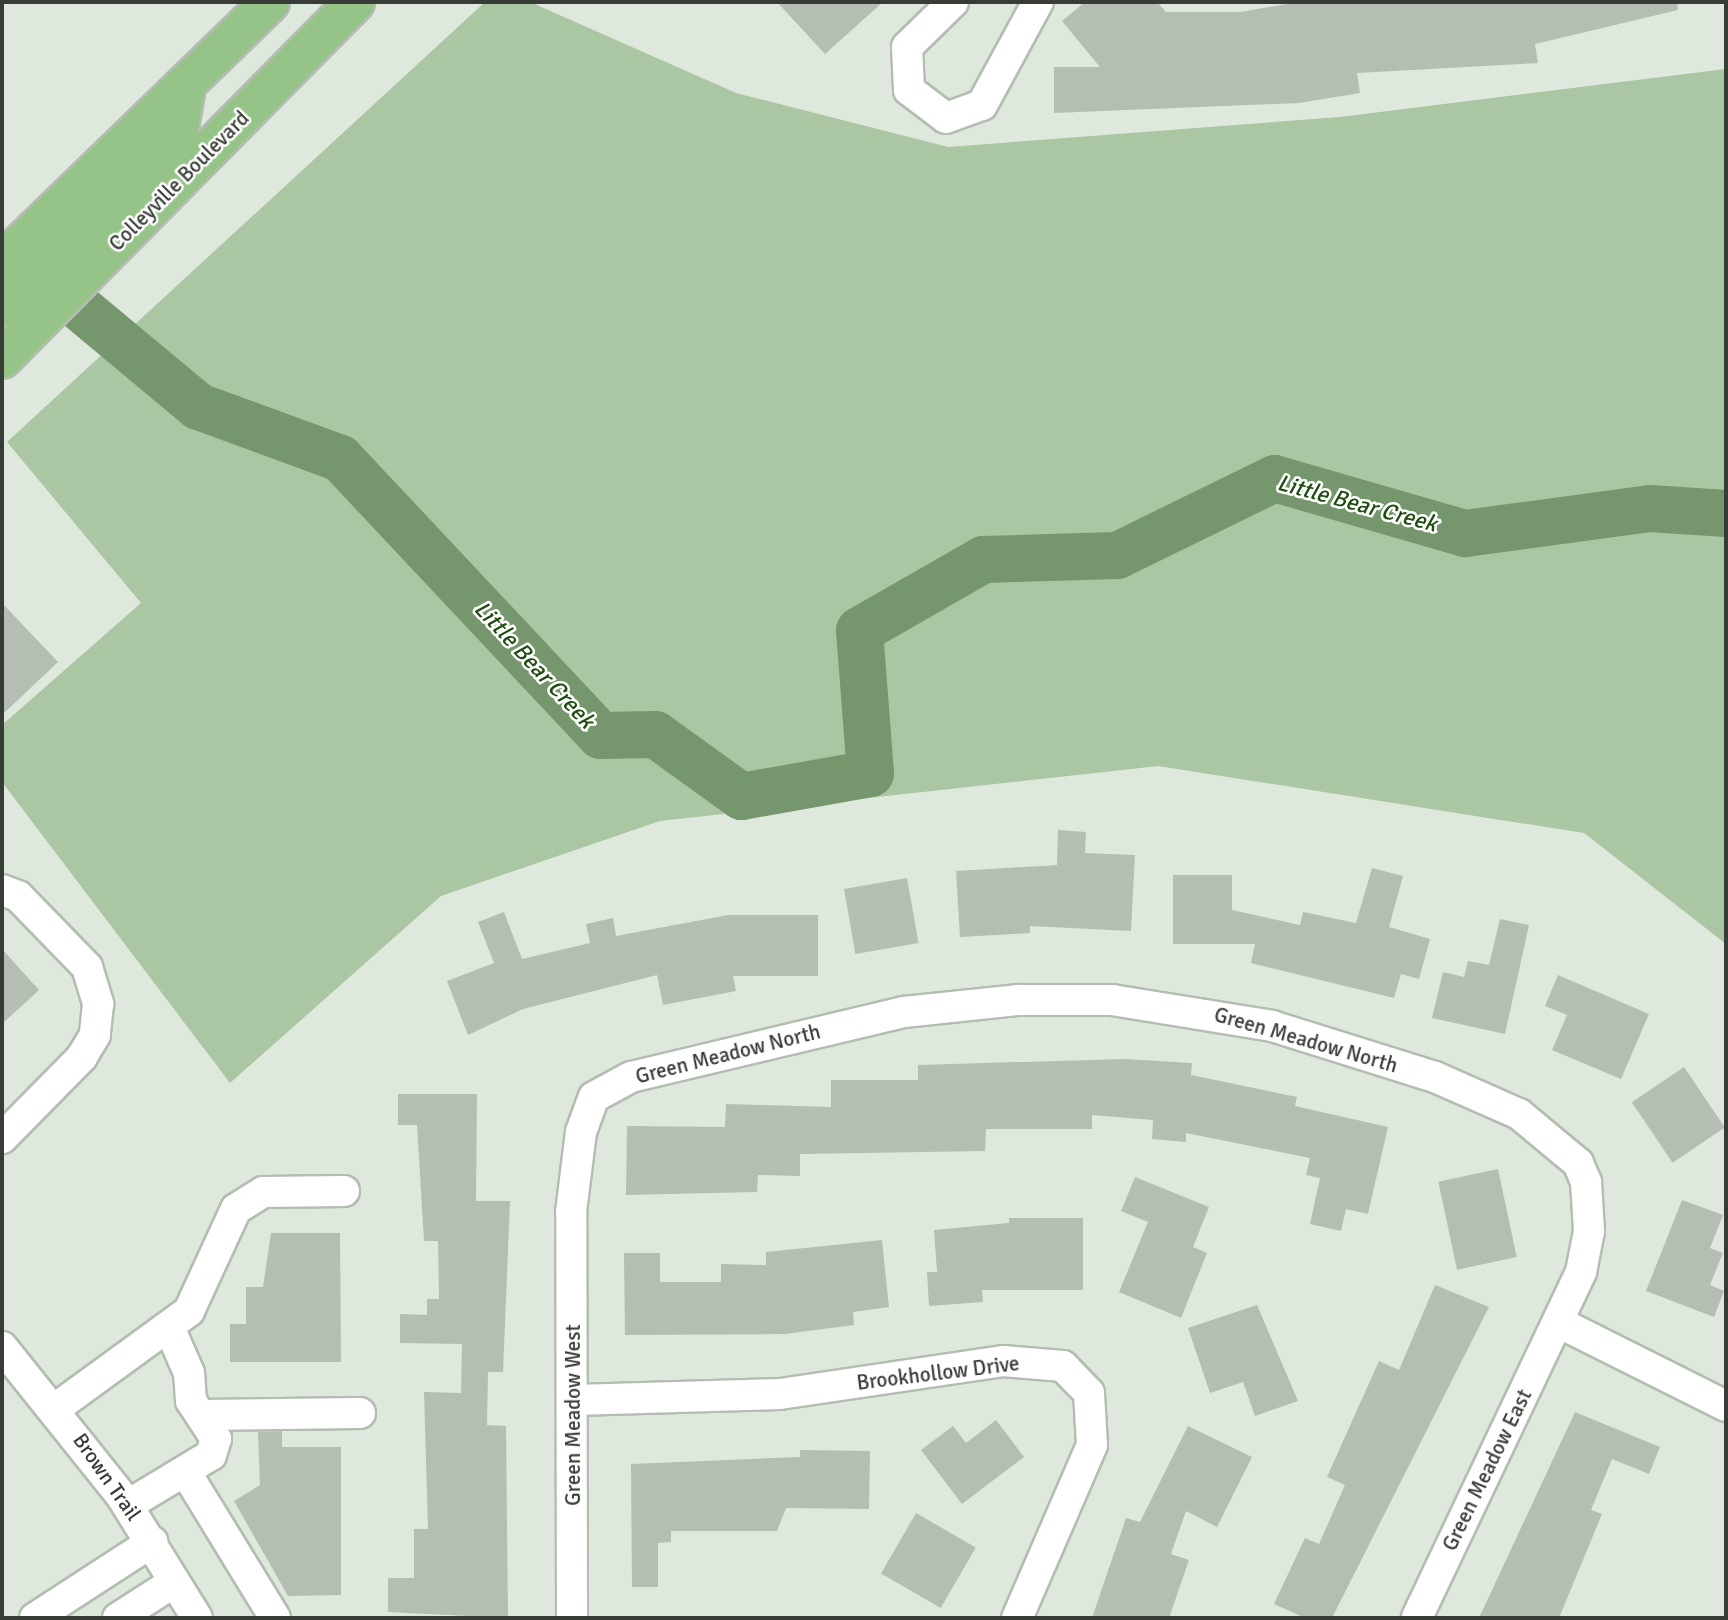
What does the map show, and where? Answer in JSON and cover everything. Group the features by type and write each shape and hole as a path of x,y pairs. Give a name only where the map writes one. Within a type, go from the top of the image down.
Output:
{"main road":[{"path":"2,262 187,86 270,2"},
{"name":"Colleyville Boulevard","path":"2,359 355,2"},
{"path":"2,307 179,127 187,86"}],"street":[{"path":"953,2 907,47 909,90 946,118 982,105 1038,2"},
{"path":"2,890 18,896 87,967 98,1004 95,1035 82,1057 2,1138"},
{"name":"Green Meadow North","path":"570,1212 586,1112 594,1097 631,1077 949,1005 1112,1000 1193,1009 1272,1026 1435,1077 1546,1130 1586,1182 1588,1231 1581,1272 1558,1322"},
{"path":"56,1408 189,1311 236,1209 264,1192 345,1191"},
{"name":"Green Meadow West","path":"570,1212 575,1400 572,1618"},
{"path":"1558,1322 1726,1406"},
{"name":"Green Meadow East","path":"1417,1618 1558,1322"},
{"path":"128,1505 211,1455 216,1439 191,1401 189,1373 169,1326"},
{"name":"Brown Trail","path":"2,1347 56,1408 128,1505 197,1618"},
{"name":"Brookhollow Drive","path":"575,1400 780,1394 1003,1362 1063,1366 1088,1393 1092,1445 1017,1618"},
{"path":"202,1415 360,1413"},
{"path":"185,1471 275,1618"},
{"path":"35,1618 152,1542"},
{"path":"117,1618 174,1582"}],"green space":[{"path":"485,2 530,2 736,93 948,147 1340,117 1726,69 1726,944 1584,833 1158,766 660,821 441,896 230,1083 2,782 2,725 141,603 7,442"}],"building":[{"path":"777,2 883,2 825,54"},
{"path":"1085,2 1157,2 1166,12 1240,12 1299,2 1677,2 1678,10 1535,44 1538,63 1357,73 1360,93 1299,103 1054,113 1054,67 1100,67 1062,21"},
{"path":"2,603 58,662 2,715"},
{"path":"1058,830 1086,832 1085,853 1135,855 1131,931 1030,926 1030,933 960,937 956,871 1057,865"},
{"path":"1372,868 1403,876 1389,927 1430,939 1419,979 1401,974 1394,998 1251,963 1255,944 1173,944 1173,875 1232,875 1232,910 1300,925 1303,912 1356,923"},
{"path":"907,878 918,943 855,954 844,889"},
{"path":"504,912 522,959 590,943 586,924 613,918 616,936 728,915 818,915 818,976 733,976 736,991 663,1005 657,975 523,1009 468,1035 447,981 494,963 478,922"},
{"path":"1500,919 1529,925 1505,1034 1432,1018 1443,972 1464,977 1468,961 1489,965"},
{"path":"2,949 39,990 2,1024"},
{"path":"1558,975 1649,1014 1621,1079 1552,1050 1567,1015 1545,1006"},
{"path":"1125,1059 1192,1063 1191,1075 1297,1097 1295,1106 1388,1127 1368,1214 1346,1209 1341,1231 1310,1224 1320,1178 1306,1175 1310,1158 1186,1133 1186,1142 1152,1139 1153,1120 1092,1115 1092,1129 986,1129 985,1151 800,1154 800,1176 758,1175 757,1192 626,1195 627,1126 725,1127 726,1104 831,1107 831,1080 918,1080 918,1065"},
{"path":"1684,1067 1725,1128 1673,1163 1632,1102"},
{"path":"398,1094 477,1094 476,1201 510,1201 503,1372 488,1372 487,1425 506,1426 508,1618 388,1612 388,1578 414,1578 414,1529 428,1529 424,1392 461,1393 462,1344 400,1343 400,1314 427,1315 427,1299 439,1299 438,1241 424,1241 417,1125 398,1125"},
{"path":"1498,1169 1517,1257 1457,1270 1438,1182"},
{"path":"1135,1177 1209,1207 1193,1247 1207,1253 1181,1318 1119,1292 1148,1222 1121,1211"},
{"path":"1682,1200 1723,1215 1710,1248 1723,1253 1710,1285 1724,1291 1714,1317 1646,1291"},
{"path":"1009,1218 1083,1218 1083,1290 982,1290 983,1302 929,1306 927,1272 937,1272 934,1230 1009,1223"},
{"path":"271,1233 340,1233 341,1362 230,1362 230,1324 246,1324 246,1287 263,1287"},
{"path":"882,1240 889,1307 853,1312 854,1325 785,1334 625,1335 624,1253 660,1253 660,1282 721,1282 721,1264 766,1265 766,1252"},
{"path":"1435,1285 1489,1307 1332,1618 1305,1618 1274,1604 1305,1538 1319,1544 1345,1485 1327,1477 1379,1361 1399,1370"},
{"path":"1257,1305 1298,1401 1255,1416 1243,1382 1210,1393 1188,1328"},
{"path":"1575,1412 1660,1447 1649,1474 1612,1459 1591,1510 1602,1514 1559,1618 1479,1618"},
{"path":"996,1420 1024,1457 962,1504 921,1450 953,1426 966,1443"},
{"path":"1188,1426 1252,1457 1217,1527 1186,1511 1171,1554 1189,1560 1169,1618 1092,1618 1126,1518 1140,1522"},
{"path":"282,1431 282,1447 341,1447 341,1595 288,1596 234,1501 260,1485 258,1432"},
{"path":"800,1450 870,1451 869,1509 786,1508 777,1531 671,1531 671,1542 658,1543 658,1587 632,1587 631,1464 800,1457"},
{"path":"916,1513 976,1548 941,1608 881,1574"}],"waterway":[{"name":"Little Bear Creek","path":"31,267 198,406 340,458 600,735 655,734 741,796 870,773 859,630 983,559 1117,555 1274,478 1465,533 1649,508 1726,513"}]}
